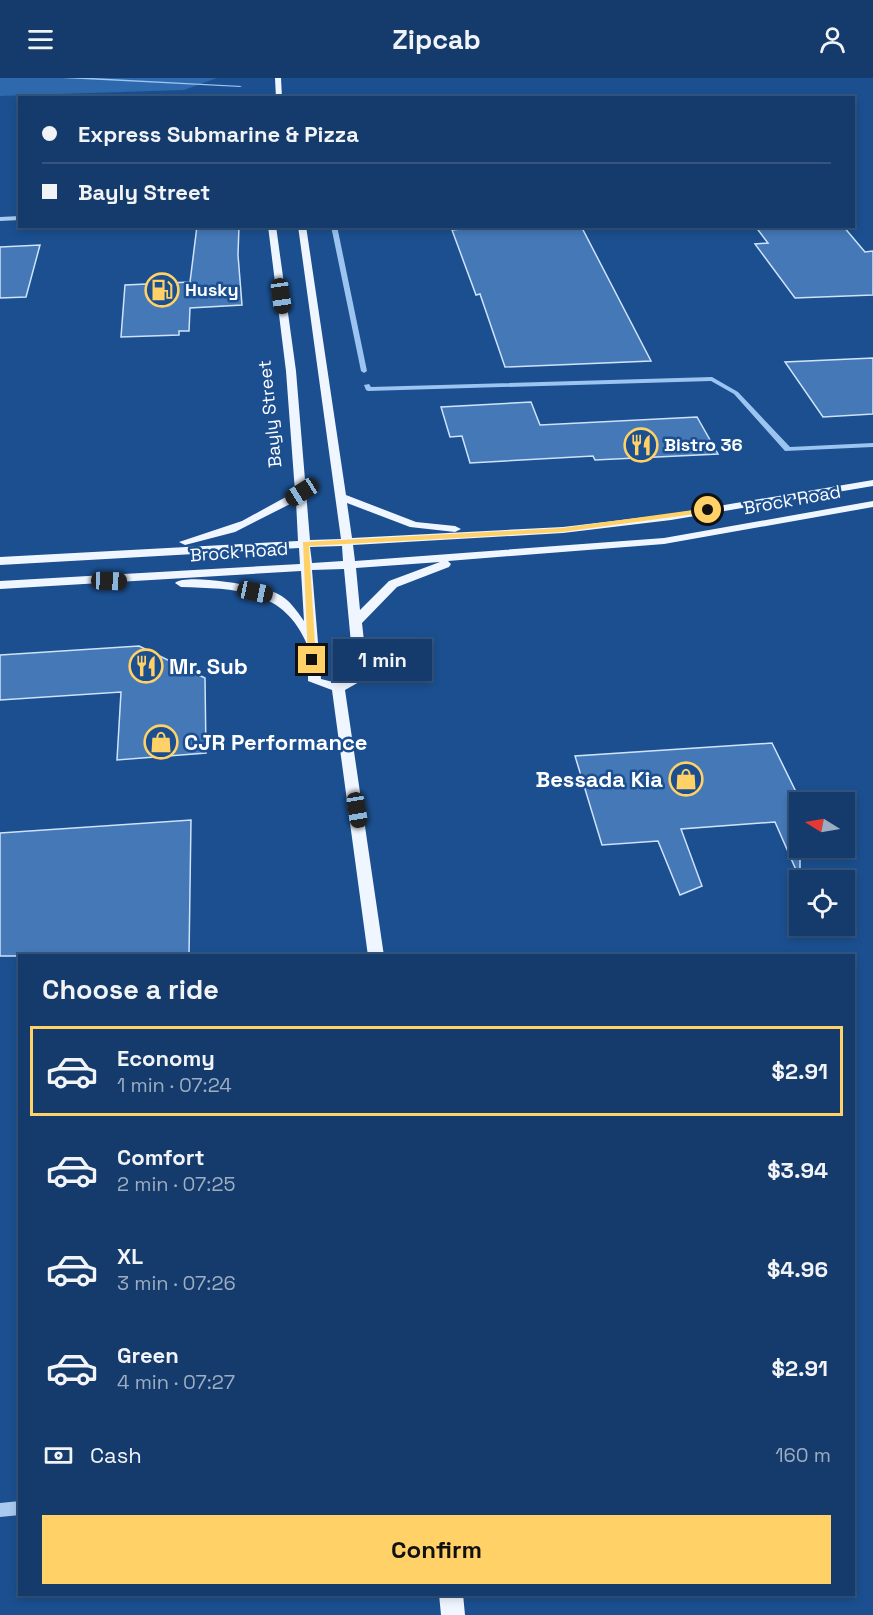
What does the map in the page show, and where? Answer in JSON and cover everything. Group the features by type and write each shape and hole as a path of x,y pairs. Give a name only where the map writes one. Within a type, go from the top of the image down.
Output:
{"main road":[{"path":"278,78 279,96"},
{"name":"Bayly Street","path":"272,228 291,370 315,681 338,688"},
{"path":"302,228 347,542 361,677 338,688 376,954"},
{"name":"Brock Road","path":"0,561 562,530 671,517 873,483"},
{"path":"100,556 215,537 262,518 302,492"},
{"path":"341,497 414,525 456,529 562,530"},
{"name":"Brock Road","path":"0,585 349,564 664,541 873,504"},
{"path":"355,623 393,584 434,566 483,555"},
{"path":"88,581 216,584 273,596 288,609 310,639"},
{"path":"451,1596 453,1615"}],"street":[{"path":"0,219 18,218"},
{"path":"0,1510 18,1508"}],"shaded area":[{"path":"0,78 217,78 184,90 0,96"}],"building":[{"path":"197,228 239,228 238,255 242,305 190,308 189,331 179,331 179,335 121,337 125,285 190,282"},
{"path":"582,228 651,361 505,367 480,294 476,295 452,230"},
{"path":"757,228 845,228 865,252 873,251 873,295 795,298 755,244 768,243"},
{"path":"40,245 26,297 0,298 0,247"},
{"path":"873,358 873,414 823,417 785,362"},
{"path":"531,402 540,425 697,417 718,454 595,460 593,456 470,463 462,436 450,437 441,407"},
{"path":"139,646 205,678 206,753 117,760 121,692 0,700 0,655"},
{"name":"Bessada Kia","path":"772,743 796,792 789,792 789,854 775,822 681,829 702,886 680,895 658,841 602,845 575,756"},
{"path":"191,820 189,954 18,954 18,956 0,956 0,833"},
{"name":"Bessada Kia","path":"791,858 800,858 800,870 796,870"}],"waterway":[{"path":"64,78 240,86"},
{"path":"334,228 364,371"},
{"path":"367,385 368,389 712,379 736,393 788,449 873,445"}],"place":[{"name":"Husky","path":"162,290"},
{"name":"Bistro 36","path":"641,445"},
{"name":"Mr. Sub","path":"146,666"},
{"name":"CJR Performance","path":"161,742"},
{"name":"Bessada Kia","path":"686,779"}],"route":[{"path":"312,660 305,544 562,530 671,517 708,510"}]}
